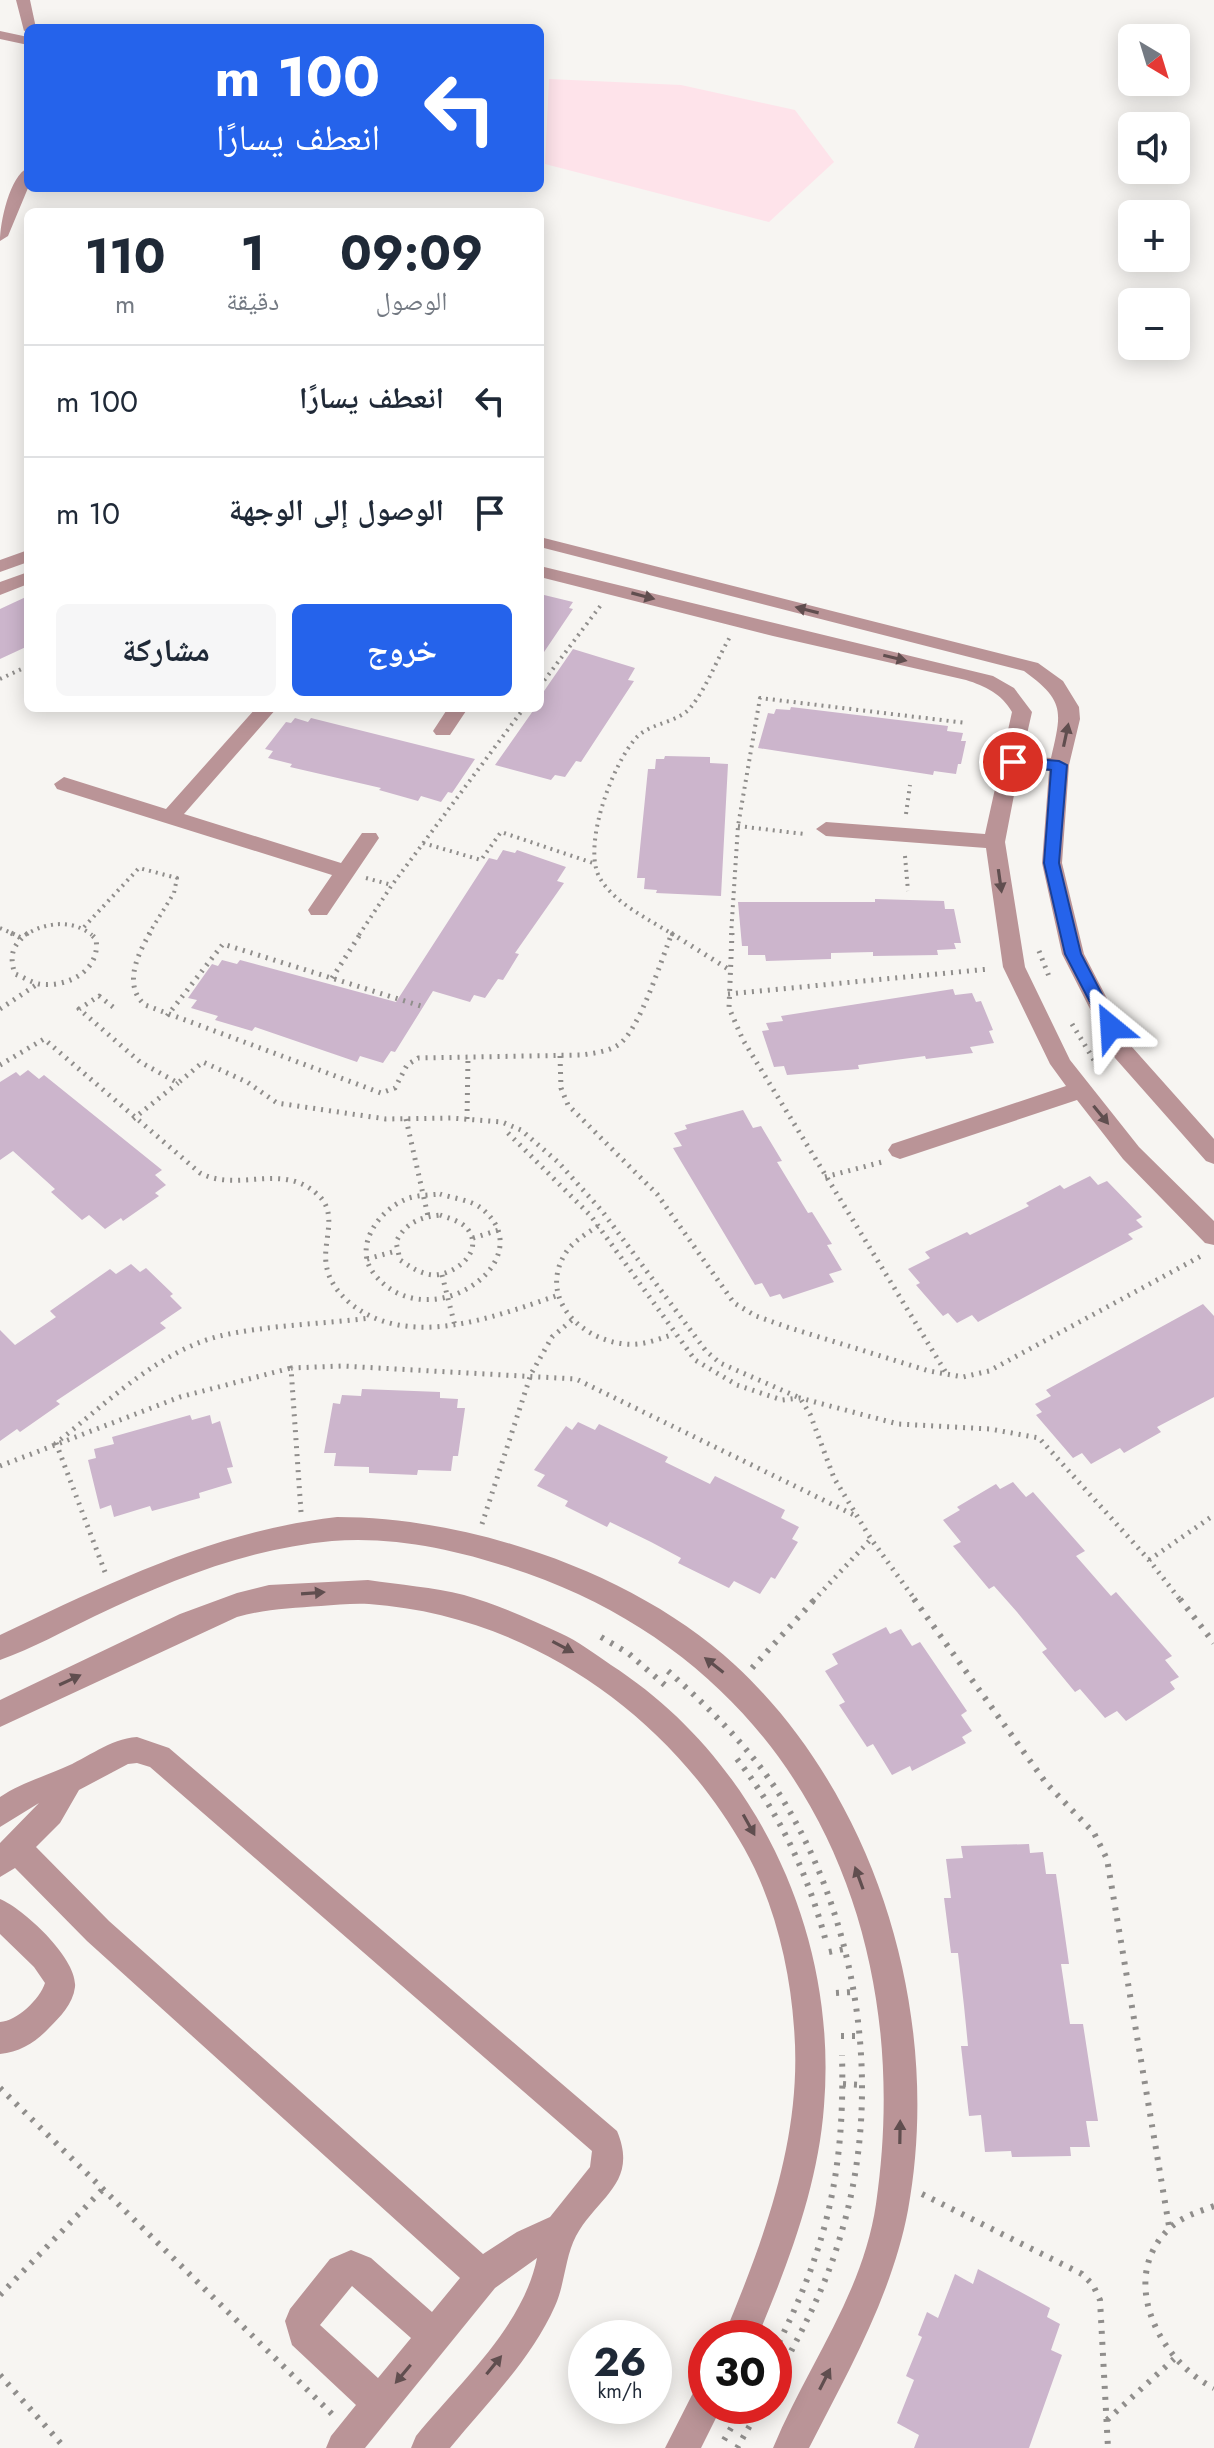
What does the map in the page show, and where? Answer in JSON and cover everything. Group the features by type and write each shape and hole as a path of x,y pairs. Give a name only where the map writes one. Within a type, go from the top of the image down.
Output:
{"street":[{"path":"0,236 24,181"},
{"path":"544,543 1031,667 1056,685 1069,707 1070,719 1059,765 1052,863 1073,954 1123,1052 1214,1155"},
{"path":"0,567 24,557"},
{"path":"585,581 604,558"},
{"path":"544,572 994,683 1012,696 1022,712 995,842 1012,961 1061,1064 1131,1153 1214,1236"},
{"path":"0,589 24,579"},
{"path":"170,817 263,712"},
{"path":"443,731 455,712"},
{"path":"1013,762 1059,765"},
{"path":"64,784 345,872"},
{"path":"830,830 995,842"},
{"path":"319,910 369,838"},
{"path":"902,1149 1081,1090"},
{"path":"0,1648 183,1563 244,1544 339,1529 415,1533 476,1546 547,1567 619,1601 690,1647 736,1685 796,1758 830,1812 858,1873 877,1931 899,2045 900,2142 892,2213 876,2269 854,2323 790,2448"},
{"path":"0,1714 214,1611 269,1597 315,1593 367,1592 416,1597 509,1621 578,1656 634,1695 674,1728 710,1767 741,1811 788,1912 803,1968 810,2027 811,2087 807,2126 793,2202 770,2269 748,2320"},
{"path":"0,1813 32,1792 69,1780 125,1751 137,1750 159,1757 606,2142 611,2156 608,2170 560,2230 544,2294 528,2324 428,2448"},
{"path":"69,1780 50,1813 8,1855 98,1931 483,2276"},
{"path":"0,1914 57,1969 60,1983 57,1997 26,2030 13,2038 0,2038"},
{"path":"349,2441 483,2276 506,2255 532,2240 560,2230"},
{"path":"379,2403 304,2333 301,2326 342,2271 351,2267 359,2270 434,2336"},
{"path":"682,2448 695,2424"}],"path":[{"path":"544,681 614,588"},
{"path":"729,970 608,889 599,879 596,864 599,807 609,780 638,736 682,715 698,699 738,621"},
{"path":"0,679 24,668"},
{"path":"948,1376 734,1024 728,994 738,826 760,698 966,723"},
{"path":"332,978 392,885 520,712"},
{"path":"738,826 822,836 830,830"},
{"path":"423,843 481,860 501,832 596,864"},
{"path":"84,927 139,868 151,868 177,878 177,888 149,934 132,986 147,1007 381,1093 395,1088 407,1065 418,1058 560,1056 602,1052 619,1045 637,1015 673,932"},
{"path":"0,1009 37,985 65,983 89,970 100,951 99,942 84,927 58,923 31,930 13,946 10,966 15,974 37,985"},
{"path":"0,928 21,938"},
{"path":"167,1016 223,944 424,1007"},
{"path":"728,994 1073,954"},
{"path":"113,1007 99,996 79,1009 140,1062 178,1083"},
{"path":"0,1065 44,1039 133,1119 210,1178 285,1177 307,1185 329,1208 331,1228 325,1259 330,1280 353,1307 373,1318 399,1325 455,1326 556,1296"},
{"path":"560,1056 561,1088 568,1105 657,1194 711,1275 734,1303 756,1316 787,1327 948,1376 989,1371 1214,1249"},
{"path":"467,1119 468,1057"},
{"path":"133,1119 203,1062 247,1082 277,1103 406,1119 502,1122 521,1130 602,1211 679,1318 720,1363 800,1398 884,1421 990,1429 1039,1438 1149,1560 1214,1643"},
{"path":"406,1119 428,1216"},
{"path":"508,1133 546,1168 598,1226 695,1360 724,1378 782,1400 800,1398"},
{"path":"825,1177 898,1157 902,1149"},
{"path":"423,1195 455,1196 470,1201 492,1219 499,1230 500,1254 487,1277 463,1293 448,1298 417,1299 390,1289 379,1281 367,1259 368,1235 374,1224 395,1205 423,1195"},
{"path":"440,1215 461,1222 473,1238 470,1257 454,1271 442,1275 417,1273 400,1260 396,1251 400,1233 407,1225 428,1216 440,1215"},
{"path":"598,1226 564,1255 556,1273 556,1296 560,1307 572,1320 600,1339 625,1344 650,1342 674,1334"},
{"path":"473,1238 499,1230"},
{"path":"367,1259 396,1251"},
{"path":"442,1275 455,1326"},
{"path":"56,1443 163,1363 206,1340 224,1335 373,1318"},
{"path":"476,1546 531,1374 552,1337 572,1320"},
{"path":"0,1466 233,1378 291,1368 342,1366 531,1374 576,1379 608,1392 857,1516"},
{"path":"291,1368 302,1533"},
{"path":"800,1398 834,1478 871,1539 1046,1783 1094,1833 1107,1859 1169,2226"},
{"path":"56,1443 113,1595"},
{"path":"1149,1560 1214,1515"},
{"path":"736,1685 871,1539"},
{"path":"619,1601 595,1634 628,1653 677,1695"},
{"path":"628,1653 635,1644"},
{"path":"657,1662 724,1725 777,1789 799,1825 832,1907 853,1992 861,2085 853,2184 825,2282 792,2347"},
{"path":"659,1678 668,1670"},
{"path":"686,1703 695,1695"},
{"path":"714,1732 724,1725"},
{"path":"732,1753 765,1795 787,1830 818,1909 831,1966"},
{"path":"741,1764 751,1757"},
{"path":"765,1795 777,1789"},
{"path":"758,1842 830,1812"},
{"path":"803,1868 816,1864"},
{"path":"818,1909 832,1907"},
{"path":"829,1952 844,1949"},
{"path":"833,1980 837,2008"},
{"path":"836,1993 853,1992"},
{"path":"792,2320 828,2227 839,2180 843,2084 839,2022"},
{"path":"841,2036 858,2036"},
{"path":"843,2084 861,2085"},
{"path":"0,2088 349,2441"},
{"path":"807,2126 900,2142"},
{"path":"839,2180 853,2184"},
{"path":"896,2181 1082,2274 1093,2285 1100,2300 1108,2448"},
{"path":"0,2295 103,2189"},
{"path":"1214,2206 1189,2212 1169,2226 1154,2247 1147,2274 1147,2303 1157,2333 1174,2359 1197,2379 1214,2388"},
{"path":"828,2227 841,2231"},
{"path":"811,2276 825,2282"},
{"path":"792,2323 803,2329"},
{"path":"1107,2420 1174,2359"},
{"path":"0,2375 65,2448"},
{"path":"720,2448 733,2424"},
{"path":"737,2448 751,2424"}],"shaded area":[{"path":"549,79 681,85 795,110 834,162 769,222 545,164"}],"building":[{"path":"544,595 573,602 569,608 573,609 544,652"},
{"path":"24,598 24,648 0,659 0,609"},
{"path":"573,649 635,668 628,680 634,681 581,762 576,761 565,777 555,775 551,780 495,765 532,712 544,712 544,691"},
{"path":"791,707 948,726 947,731 963,733 961,741 966,741 961,764 958,764 956,774 934,771 933,775 758,748 768,713 774,714 776,709 790,710"},
{"path":"295,718 308,722 311,718 475,759 452,793 448,792 441,802 421,796 418,801 379,790 381,788 290,767 292,764 268,758 273,751 265,749 286,722 291,723"},
{"path":"665,756 710,757 710,763 728,764 721,896 656,893 657,890 644,889 645,878 637,878 648,769 655,769 656,759 664,759"},
{"path":"503,850 515,853 517,850 566,867 557,881 564,883 515,953 519,954 503,980 498,979 485,998 474,995 470,1002 433,991 395,1052 391,1051 383,1063 360,1056 357,1062 255,1027 252,1031 215,1020 218,1016 191,1008 197,1000 188,998 212,964 218,966 222,960 237,964 240,960 396,1002 489,858 497,860"},
{"path":"875,899 944,901 945,909 954,909 961,943 954,943 956,949 937,950 938,955 831,953 831,959 766,961 765,955 748,955 748,946 742,946 738,902 875,902"},
{"path":"953,989 955,995 972,993 976,1002 981,1001 993,1030 989,1031 994,1043 970,1047 973,1053 926,1059 925,1056 858,1065 859,1069 787,1075 784,1066 774,1067 762,1031 769,1030 766,1023 783,1021 781,1016"},
{"path":"28,1070 39,1079 44,1075 162,1170 155,1175 166,1185 155,1193 159,1196 123,1221 121,1218 105,1229 89,1215 82,1220 51,1192 55,1189 13,1151 0,1160 0,1082 16,1072 20,1076"},
{"path":"743,1110 753,1128 761,1126 782,1161 777,1162 808,1213 812,1212 832,1244 827,1245 842,1270 829,1274 834,1282 783,1299 780,1294 770,1297 762,1283 755,1285 673,1148 682,1146 674,1133 687,1129 685,1125"},
{"path":"1090,1176 1098,1185 1107,1181 1142,1217 1136,1220 1143,1227 1128,1234 1133,1239 978,1322 972,1315 957,1323 948,1313 943,1316 916,1285 920,1283 908,1269 930,1258 925,1252 967,1232 970,1235 1029,1206 1026,1203 1060,1185 1064,1189"},
{"path":"131,1264 140,1272 146,1268 173,1294 170,1296 182,1308 160,1323 166,1328 56,1401 60,1404 20,1432 17,1429 0,1441 0,1330 15,1345 56,1317 50,1311 110,1269 116,1274"},
{"path":"1203,1304 1214,1316 1214,1397 1157,1427 1161,1432 1124,1453 1120,1448 1091,1464 1082,1453 1073,1458 1036,1415 1042,1412 1035,1404 1051,1396 1046,1390"},
{"path":"362,1389 440,1392 440,1398 458,1399 457,1408 465,1408 458,1456 453,1456 451,1471 418,1470 417,1475 369,1473 369,1467 334,1466 336,1453 324,1453 333,1403 340,1404 342,1395 361,1396"},
{"path":"190,1415 192,1420 210,1415 212,1424 220,1421 233,1467 227,1468 232,1483 199,1493 200,1498 152,1511 150,1506 114,1517 111,1505 100,1509 88,1460 96,1458 94,1449 114,1444 112,1437"},
{"path":"578,1422 595,1430 599,1424 668,1457 665,1462 710,1484 715,1476 785,1510 781,1518 799,1527 792,1539 798,1542 775,1579 771,1577 760,1594 734,1581 729,1588 678,1563 681,1558 651,1542 610,1522 607,1527 565,1506 568,1501 537,1486 545,1475 534,1470 566,1426 572,1430"},
{"path":"1013,1482 1026,1497 1033,1492 1085,1551 1076,1556 1111,1596 1116,1592 1172,1656 1165,1660 1179,1677 1170,1682 1175,1689 1126,1721 1117,1711 1105,1718 1080,1689 1075,1692 1042,1652 1047,1649 1017,1612 994,1586 989,1589 953,1546 961,1542 943,1520 960,1510 957,1507 996,1484 1000,1489"},
{"path":"886,1627 890,1634 901,1629 912,1646 920,1642 967,1711 961,1715 972,1731 962,1737 966,1743 912,1771 910,1766 892,1775 873,1744 867,1747 839,1705 845,1702 825,1671 838,1664 832,1654"},
{"path":"1029,1844 1030,1853 1043,1852 1046,1874 1056,1874 1069,1964 1061,1964 1070,2024 1083,2024 1098,2121 1086,2121 1090,2147 1070,2147 1071,2156 1012,2157 1011,2151 985,2152 981,2115 969,2116 961,2046 968,2046 958,1953 951,1953 944,1898 951,1898 946,1859 963,1858 961,1846"},
{"path":"978,2269 1050,2308 1047,2317 1060,2324 1051,2350 1062,2355 1029,2448 914,2448 919,2435 897,2423 914,2380 906,2376 922,2337 918,2335 927,2312 938,2318 955,2274 973,2284"}],"route":[{"path":"1013,762 1059,765 1052,863 1073,954 1111,1027"}]}
